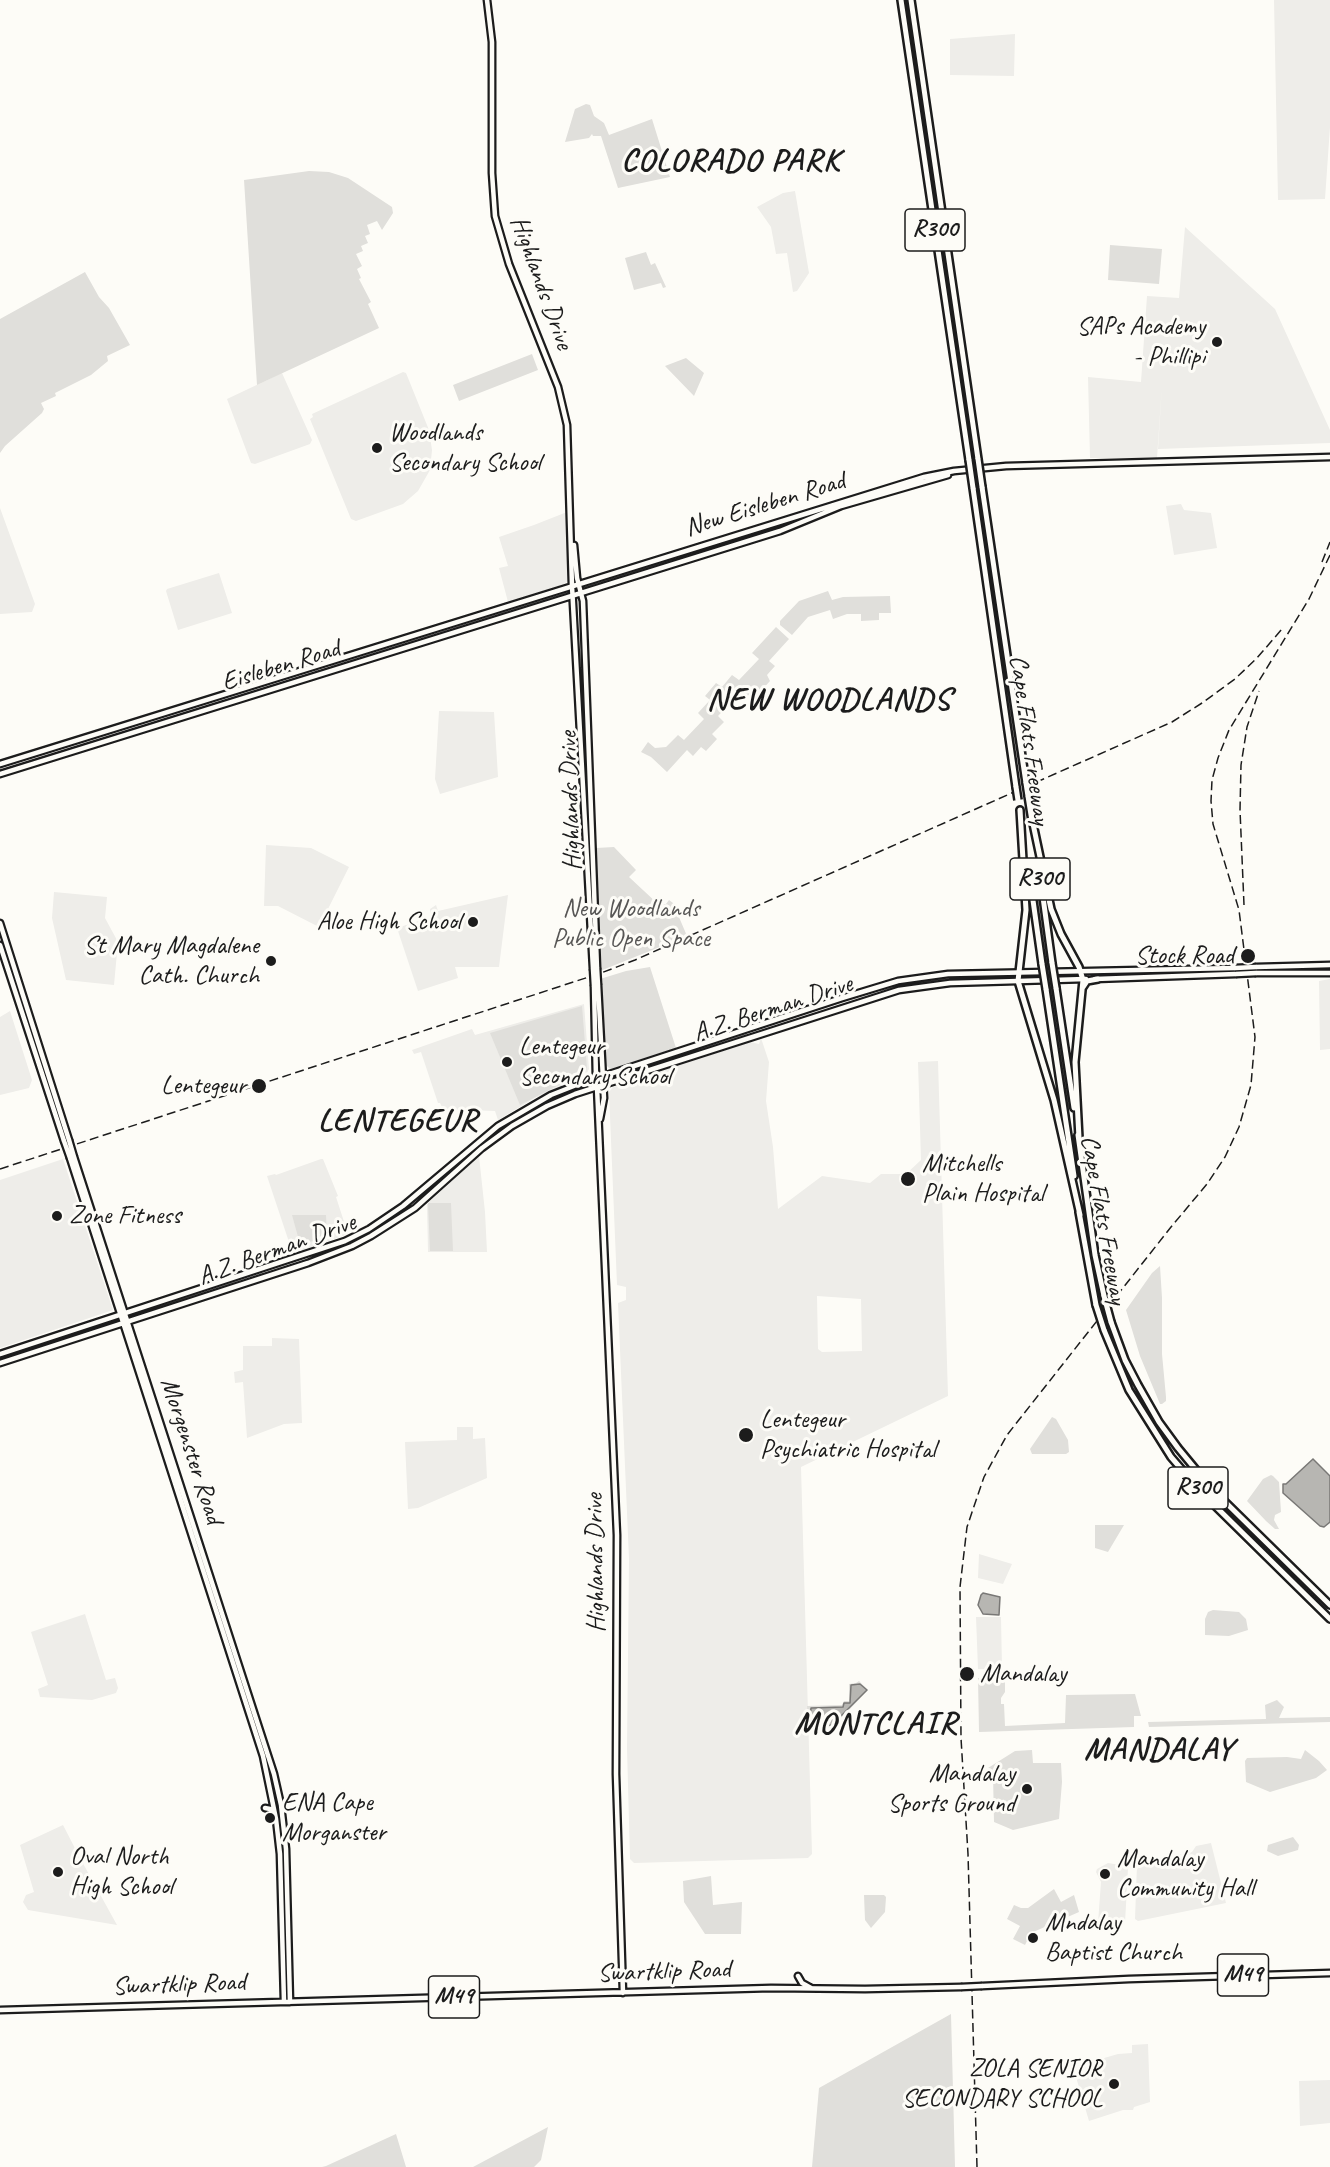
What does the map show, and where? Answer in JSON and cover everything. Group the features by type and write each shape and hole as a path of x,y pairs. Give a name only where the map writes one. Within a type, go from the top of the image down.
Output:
{"highway":[{"name":"Cape Flats Freeway","path":"901,0 1042,964 1096,1305 1129,1390 1171,1457 1202,1493 1330,1619"},
{"name":"Cape Flats Freeway","path":"911,0 1095,1255 1104,1296 1125,1360 1159,1422 1211,1488 1330,1605"},
{"path":"1020,810 1026,910 1024,942 1017,971 1018,981 1054,1100 1080,1215"},
{"path":"1032,819 1051,909 1061,934 1081,970 1083,980 1075,1071 1079,1138"},
{"path":"1077,1037 1084,986 1087,981 1098,979"}],"main road":[{"name":"Highlands Drive","path":"487,0 493,54 492,173 495,216 509,264 558,387 565,410 569,443 572,586 603,1076 599,1134"},
{"name":"New Eisleben Road","path":"572,586 910,480 965,470 1044,464 1330,457"},
{"name":"New Eisleben Road","path":"574,596 802,524 841,506 965,470"},
{"name":"Highlands Drive","path":"572,540 582,593 595,968"},
{"name":"Eisleben Road","path":"0,764 572,586"},
{"name":"Eisleben Road","path":"0,774 574,596"},
{"name":"Morgenster Road","path":"0,923 72,1158 274,1774 281,1805 286,1849 287,2002"},
{"name":"Morgenster Road","path":"0,945 67,1140"},
{"path":"1018,981 1083,980 1330,965"},
{"path":"1256,970 1330,973"},
{"path":"1017,971 1236,971"},
{"name":"A.Z. Berman Drive","path":"0,1354 305,1255 362,1233 412,1199 471,1147 508,1119 551,1095 596,1078 888,984 919,977 948,974 1017,971"},
{"path":"1035,971 1078,974 1083,980"},
{"name":"A.Z. Berman Drive","path":"0,1363 315,1261 352,1246 415,1208 482,1149 512,1126 555,1102 899,990 950,983 1018,981"},
{"name":"Highlands Drive","path":"596,986 596,1078 618,1567 616,1742 623,1993"},
{"name":"Morgenster Road","path":"126,1322 263,1756 277,1825 287,2002"},
{"path":"265,1808 273,1812 277,1825"},
{"name":"Swartklip Road","path":"0,2010 623,1993 961,1987 1330,1973"},
{"path":"798,1976 802,1983 813,1989"}],"shaded area":[{"path":"1274,0 1330,0 1330,127 1325,199 1278,200"},
{"path":"1015,34 1014,76 950,75 950,39"},
{"path":"795,191 809,273 797,291 793,292 787,253 776,254 771,227 757,207 783,193"},
{"name":"SAPs Academy - Phillipi","path":"1185,227 1275,309 1330,430 1330,443 1158,449 1162,385 1157,458 1090,458 1088,377 1141,382 1147,296 1179,298"},
{"name":"Woodlands Secondary School","path":"403,372 406,373 429,430 432,450 430,470 418,491 403,504 356,521 351,519 310,419 313,417 312,414"},
{"path":"282,373 312,440 310,444 255,464 251,463 227,399"},
{"path":"1181,504 1184,510 1211,513 1217,548 1174,555 1166,506"},
{"path":"0,508 35,604 32,612 0,614"},
{"path":"567,512 569,580 564,584 508,602 499,568 508,566 499,537"},
{"path":"219,573 232,613 178,630 167,589"},
{"path":"439,711 494,712 498,777 440,794 435,779"},
{"path":"266,845 311,848 349,867 319,927 278,906 264,906"},
{"path":"54,892 107,897 105,918 118,942 114,985 66,980 52,918"},
{"path":"508,895 499,967 455,967 458,978 418,991 397,928 431,917 430,909 436,905 438,911"},
{"path":"1330,979 1330,1049 1320,1050 1319,981"},
{"name":"Lentegeur Secondary School","path":"584,1004 589,1069 585,1077 535,1098 498,1120 495,1111 443,1109 438,1103 421,1052 414,1054 412,1050 472,1029 475,1035"},
{"path":"10,1011 32,1080 29,1088 0,1095 0,1017"},
{"name":"Lentegeur Psychiatric Hospital","path":"761,1038 769,1062 766,1101 773,1147 778,1209 822,1176 870,1183 881,1174 906,1174 921,1160 918,1062 938,1061 948,1396 801,1467 812,1854 808,1858 634,1863 630,1859 627,1748 629,1559 618,1303 626,1300 626,1287 617,1285 609,1092 613,1087 750,1042 759,1044","holes":["817,1296 861,1299 862,1351 822,1352 818,1349"]},
{"path":"479,1156 487,1252 428,1252 427,1204"},
{"path":"63,1159 113,1310 0,1348 0,1180"},
{"path":"323,1159 338,1196 336,1197 348,1234 293,1254 267,1176"},
{"path":"272,1338 299,1339 302,1423 284,1424 247,1438 243,1382 235,1383 234,1372 243,1370 243,1346 272,1346"},
{"path":"457,1427 473,1427 473,1439 485,1438 487,1478 418,1508 408,1509 405,1442 457,1440"},
{"path":"1313,1459 1330,1476 1330,1522 1324,1527 1283,1493 1283,1484 1286,1484"},
{"path":"979,1554 1012,1564 1003,1584 978,1578"},
{"path":"983,1593 1000,1597 999,1615 983,1614 978,1605"},
{"path":"85,1614 106,1680 115,1678 118,1688 116,1693 92,1700 40,1697 38,1689 48,1685 31,1632"},
{"path":"976,1617 1001,1617 1002,1669 978,1669"},
{"path":"860,1684 867,1690 832,1725 822,1726 818,1724 817,1718 810,1718 811,1708 843,1707 844,1703 850,1703 851,1685"},
{"name":"Oval North High School","path":"63,1825 117,1925 28,1910 23,1902 26,1895 34,1892 20,1845"},
{"path":"1211,1843 1226,1903 1138,1921 1135,1919 1137,1864 1192,1852 1196,1846"},
{"path":"1108,1863 1128,1868 1125,1923 1098,1923 1101,1882 1096,1872"},
{"name":"ZOLA SENIOR SECONDARY SCHOOL","path":"1148,2044 1150,2102 1134,2107 1133,2110 1123,2110 1089,2121 1073,2067 1118,2054 1132,2053 1132,2045"},
{"path":"1330,2080 1330,2123 1300,2126 1299,2081"}],"green space":[{"path":"586,104 590,105 594,116 604,123 609,135 652,119 670,177 618,188 601,136 592,134 589,138 565,142 575,109"},
{"path":"309,171 329,172 348,178 392,207 393,213 382,230 377,221 367,225 370,234 365,236 368,243 361,246 363,251 356,254 362,266 357,269 361,278 359,279 371,302 368,304 379,328 257,385 244,180"},
{"path":"1110,245 1162,249 1159,284 1108,280"},
{"path":"646,252 651,265 655,263 666,287 663,288 661,283 634,290 625,258"},
{"path":"85,272 130,345 107,356 108,361 91,375 55,393 56,396 41,403 44,409 42,413 0,453 0,319"},
{"path":"532,354 538,370 459,401 453,385"},
{"path":"686,358 704,373 694,396 665,366"},
{"path":"828,591 832,600 843,597 890,596 891,613 879,613 879,620 861,621 861,614 847,614 833,619 830,610 808,617 792,635 780,625 780,621 799,601"},
{"path":"776,627 789,639 769,661 775,666 767,675 770,681 760,692 755,688 744,700 738,695 718,716 724,722 712,734 717,739 706,751 701,747 693,756 687,750 667,772 651,757 641,752 648,742 655,748 666,747 678,735 684,740 704,719 698,713 710,700 705,696 716,683 722,687 732,675 739,680 759,659 752,653"},
{"name":"New Woodlands Public Open Space","path":"614,847 636,870 629,877 658,904 666,904 669,900 673,903 687,936 600,971 596,848"},
{"path":"650,967 676,1048 610,1069 606,1065 600,979"},
{"path":"582,1006 587,1069 583,1076 520,1105 490,1033"},
{"path":"428,1203 451,1203 453,1251 430,1251"},
{"path":"292,1215 326,1215 327,1238 300,1244"},
{"path":"1160,1266 1162,1354 1166,1397 1166,1401 1162,1404 1160,1404 1140,1356 1126,1310 1152,1273"},
{"path":"1052,1417 1056,1419 1068,1440 1069,1452 1066,1454 1032,1454 1030,1449"},
{"path":"1271,1475 1279,1482 1281,1512 1275,1515 1274,1520 1279,1529 1275,1529 1247,1501 1263,1479"},
{"path":"1095,1525 1124,1525 1108,1552 1095,1548"},
{"path":"1213,1610 1239,1612 1246,1619 1248,1630 1229,1636 1205,1635 1205,1619 1208,1612"},
{"path":"978,1678 1005,1678 1005,1692 1001,1698 1001,1704 1004,1704 1005,1726 1065,1723 1066,1695 1135,1694 1141,1716 1134,1716 1134,1727 979,1732"},
{"path":"859,1681 868,1690 830,1730 808,1727 807,1706 842,1705 844,1701 849,1701 849,1684"},
{"path":"1277,1700 1284,1707 1279,1718 1330,1717 1330,1722 1149,1727 1148,1722 1266,1719 1265,1705"},
{"name":"Mandalay Sports Ground","path":"1032,1750 1033,1763 1061,1763 1059,1819 1013,1830 994,1822 993,1775 988,1768 1015,1751"},
{"path":"1305,1750 1327,1770 1316,1778 1270,1792 1246,1782 1245,1761 1247,1758 1301,1759"},
{"path":"1293,1837 1299,1845 1298,1850 1278,1856 1267,1851 1268,1845"},
{"path":"711,1876 713,1905 742,1902 741,1934 705,1934 684,1902 683,1881"},
{"path":"1054,1889 1061,1902 1074,1895 1079,1912 1031,1933 1025,1945 1013,1939 1020,1926 1007,1919 1014,1905 1028,1908"},
{"path":"864,1895 884,1895 886,1897 885,1912 871,1928 865,1920"},
{"path":"951,2014 955,2167 812,2167 819,2088"},
{"path":"548,2127 541,2160 534,2167 473,2167"},
{"path":"396,2134 406,2167 322,2167 326,2166"}],"railway":[{"path":"1322,562 1330,542"},
{"path":"977,2167 968,1854 961,1738 960,1587 967,1527 984,1477 1007,1435 1207,1184 1225,1157 1239,1127 1251,1085 1255,1037 1239,910 1213,824 1212,780 1229,730 1309,599 1330,555"},
{"path":"0,1169 635,960 1172,722 1235,679 1282,629"},
{"path":"1244,905 1240,810 1241,765 1247,727 1259,691"}],"place":[{"name":"SAPs Academy - Phillipi","path":"1217,342"},
{"name":"Woodlands Secondary School","path":"377,448"},
{"name":"Aloe High School","path":"473,922"},
{"name":"Stock Road","path":"1248,956"},
{"name":"St Mary Magdalene Cath. Church","path":"271,961"},
{"name":"Lentegeur Secondary School","path":"507,1062"},
{"name":"Lentegeur","path":"259,1086"},
{"name":"Mitchells Plain Hospital","path":"908,1179"},
{"name":"Zone Fitness","path":"57,1216"},
{"name":"Lentegeur Psychiatric Hospital","path":"746,1435"},
{"name":"Mandalay","path":"967,1674"},
{"name":"Mandalay Sports Ground","path":"1027,1789"},
{"name":"ENA Cape Morganster","path":"270,1818"},
{"name":"Oval North High School","path":"58,1872"},
{"name":"Mandalay Community Hall","path":"1105,1874"},
{"name":"Mndalay Baptist Church","path":"1033,1938"},
{"name":"ZOLA SENIOR SECONDARY SCHOOL","path":"1114,2084"}],"district":[{"name":"COLORADO PARK","path":"731,162"},
{"name":"NEW WOODLANDS","path":"829,701"},
{"name":"LENTEGEUR","path":"398,1122"},
{"name":"MONTCLAIR","path":"876,1725"},
{"name":"MANDALAY","path":"1159,1751"}]}
